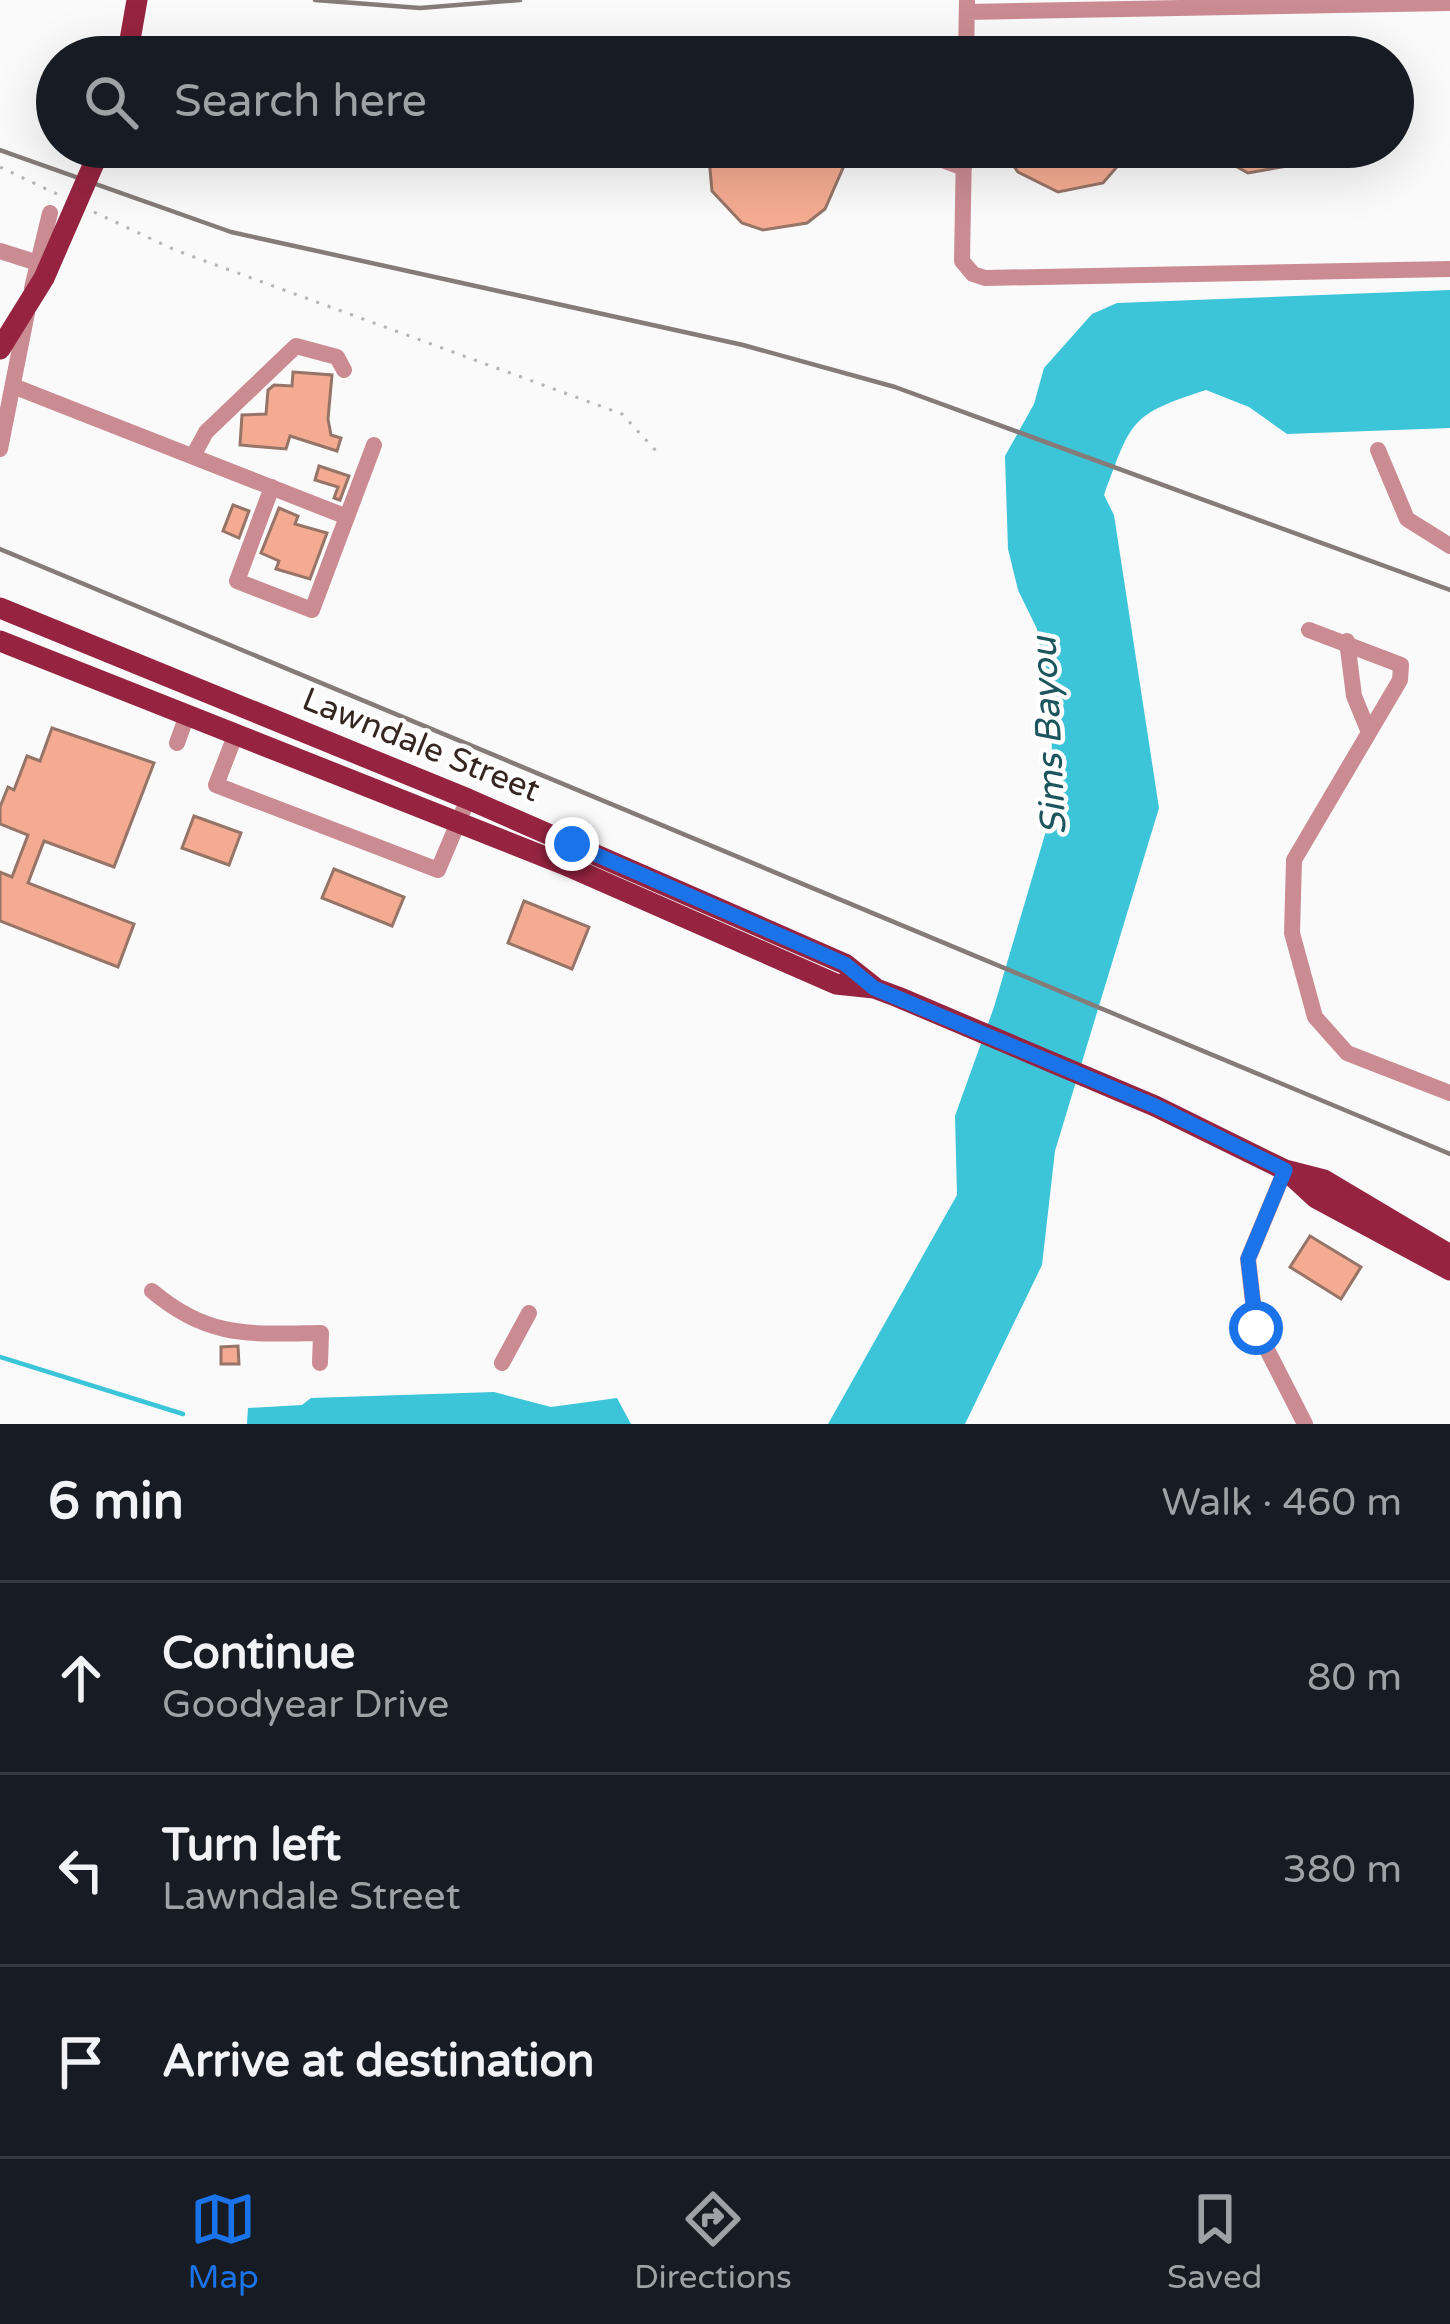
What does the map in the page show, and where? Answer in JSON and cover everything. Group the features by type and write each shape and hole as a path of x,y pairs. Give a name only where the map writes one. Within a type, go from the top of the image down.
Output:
{"main road":[{"path":"131,36 137,0"},
{"path":"0,349 44,278 92,168"},
{"name":"Lawndale Street","path":"0,608 468,800 845,964 874,988"},
{"name":"Lawndale Street","path":"0,641 459,822 836,983 898,997 1155,1106 1285,1170 1324,1180 1450,1255"},
{"name":"Lawndale Street","path":"1285,1170 1316,1198 1450,1270"}],"street":[{"path":"966,36 967,6 1450,3"},
{"path":"964,168 962,261 973,274 985,278 1450,269"},
{"path":"0,448 13,386 8,366 50,213"},
{"path":"0,250 38,262"},
{"path":"194,456 206,432 296,346 337,357 344,370"},
{"path":"13,386 347,517"},
{"path":"272,487 237,581 312,610 374,445"},
{"path":"1378,449 1407,519 1450,546"},
{"path":"1309,630 1401,665 1400,680 1294,860 1292,933 1315,1017 1347,1053 1450,1093"},
{"path":"1347,641 1354,696 1368,730"},
{"path":"177,743 186,718"},
{"path":"235,736 216,785 438,870 468,800"},
{"path":"1285,1170 1248,1259 1256,1328 1305,1424"},
{"path":"152,1291 178,1313 231,1335 321,1333 320,1363"},
{"path":"502,1364 529,1313"}],"path":[{"path":"0,167 72,201"},
{"path":"92,211 175,250 622,414 656,452"}],"water":[{"path":"1450,290 1450,428 1287,434 1249,407 1206,390 1147,414 1128,435 1104,495 1114,515 1159,808 1055,1151 1042,1265 965,1424 828,1424 957,1195 955,1116 994,1007 1054,804 1051,726 1037,629 1018,590 1008,549 1005,456 1034,404 1044,368 1092,314 1117,303"},
{"path":"494,1392 551,1407 617,1398 631,1424 247,1424 248,1408 302,1405 311,1398"}],"building":[{"path":"710,168 843,168 825,209 807,223 763,230 742,223 712,191"},
{"path":"1015,168 1116,168 1103,183 1058,192"},
{"path":"1239,168 1276,168 1248,173"},
{"path":"293,372 332,375 328,419 331,435 341,438 337,451 290,436 286,449 240,445 242,415 266,414 268,390 274,385 292,386"},
{"path":"319,466 349,476 340,500 334,498 338,487 315,480"},
{"path":"233,505 249,511 239,538 223,531"},
{"path":"279,508 298,516 295,524 327,533 310,579 276,569 279,561 261,553"},
{"path":"52,728 154,763 114,867 44,841 28,883 134,924 118,967 0,921 0,872 12,877 28,835 0,824 0,807 8,787 14,790 27,756 40,761"},
{"path":"194,816 241,833 229,865 182,848"},
{"path":"334,869 404,897 392,926 322,898"},
{"path":"524,901 589,927 572,969 508,943"},
{"path":"1310,1236 1361,1267 1341,1299 1290,1267"},
{"path":"238,1346 239,1364 221,1364 221,1347"}],"waterway":[{"path":"0,1357 183,1414"}],"railway":[{"path":"315,0 420,8 520,0"},
{"path":"0,150 36,163"},
{"path":"51,168 231,232 743,345 895,387 1450,590"},
{"path":"0,549 1450,1154"}],"route":[{"path":"572,844 845,964 874,988 1155,1106 1285,1170 1248,1259 1256,1328"}],"water label":[{"name":"Sims Bayou","path":"1049,736"}]}
